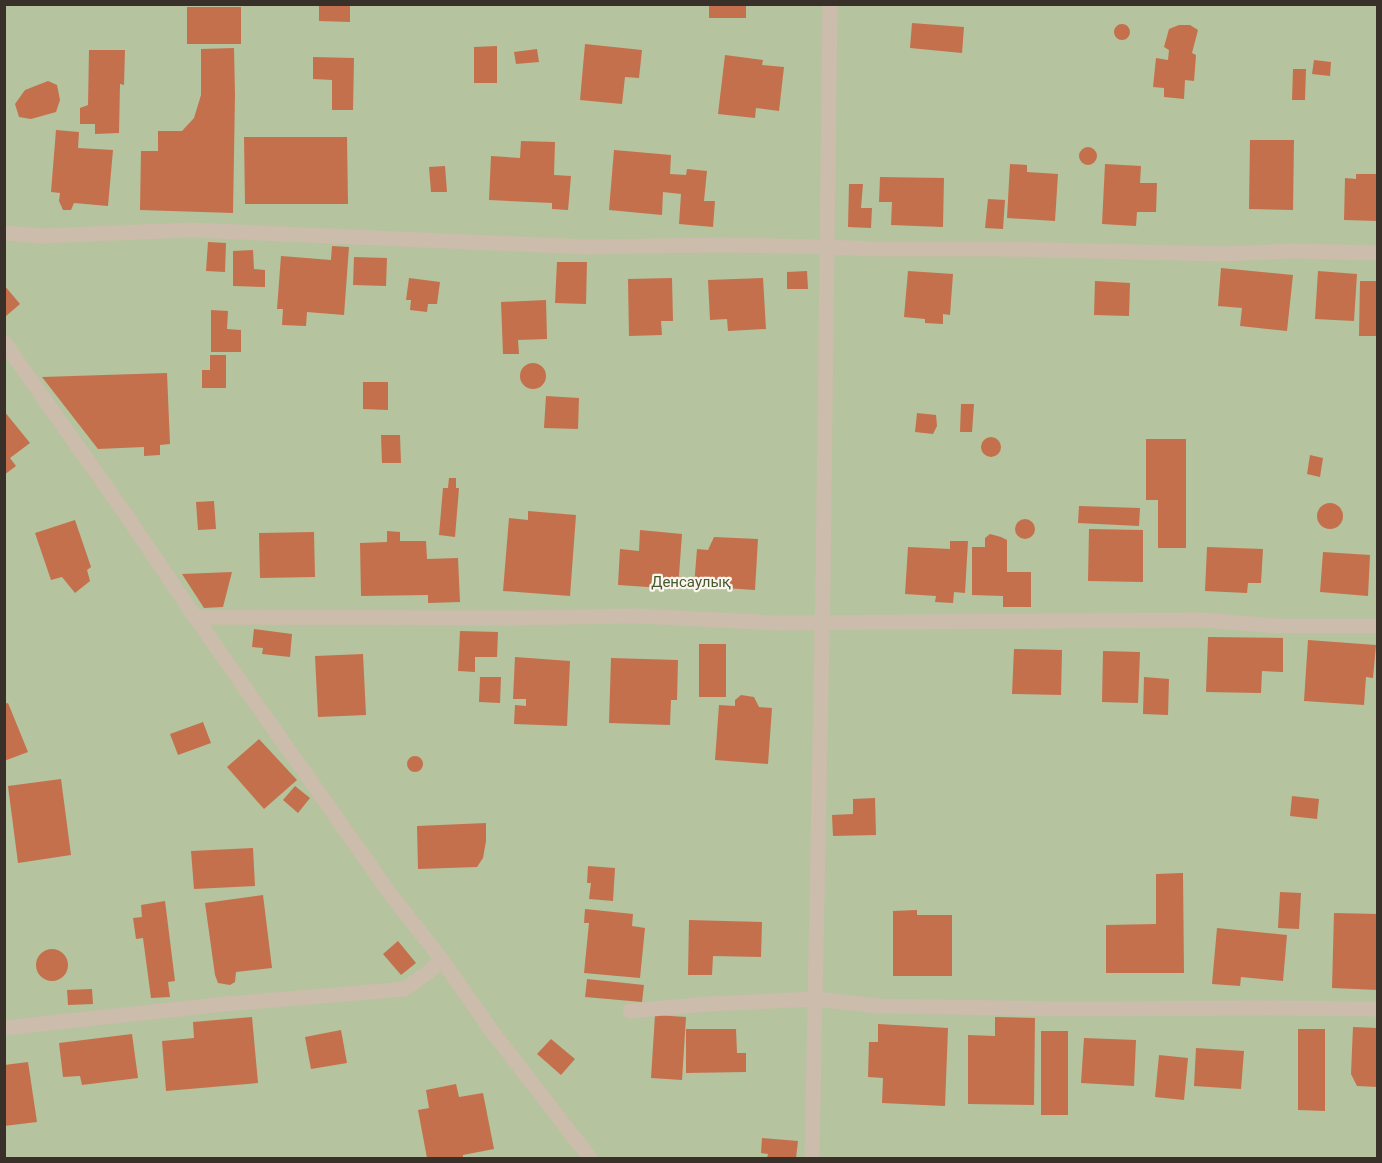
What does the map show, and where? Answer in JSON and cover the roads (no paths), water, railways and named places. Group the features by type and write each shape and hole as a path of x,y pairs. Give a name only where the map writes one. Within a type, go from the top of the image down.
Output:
{"street":[{"path":"812,1158 830,4"},
{"path":"6,233 41,236 190,230 587,247 720,245 1222,254 1293,251 1377,253"},
{"path":"4,342 391,895 590,1158"},
{"path":"195,617 637,616 778,622 1201,620 1279,626 1377,626"},
{"path":"4,1028 226,1004 405,989 442,960"},
{"path":"630,1011 709,1004 815,999 878,1006 1059,1009 1377,1008"}],"park label":[{"name":"Денсаулық","path":"691,582"}]}
